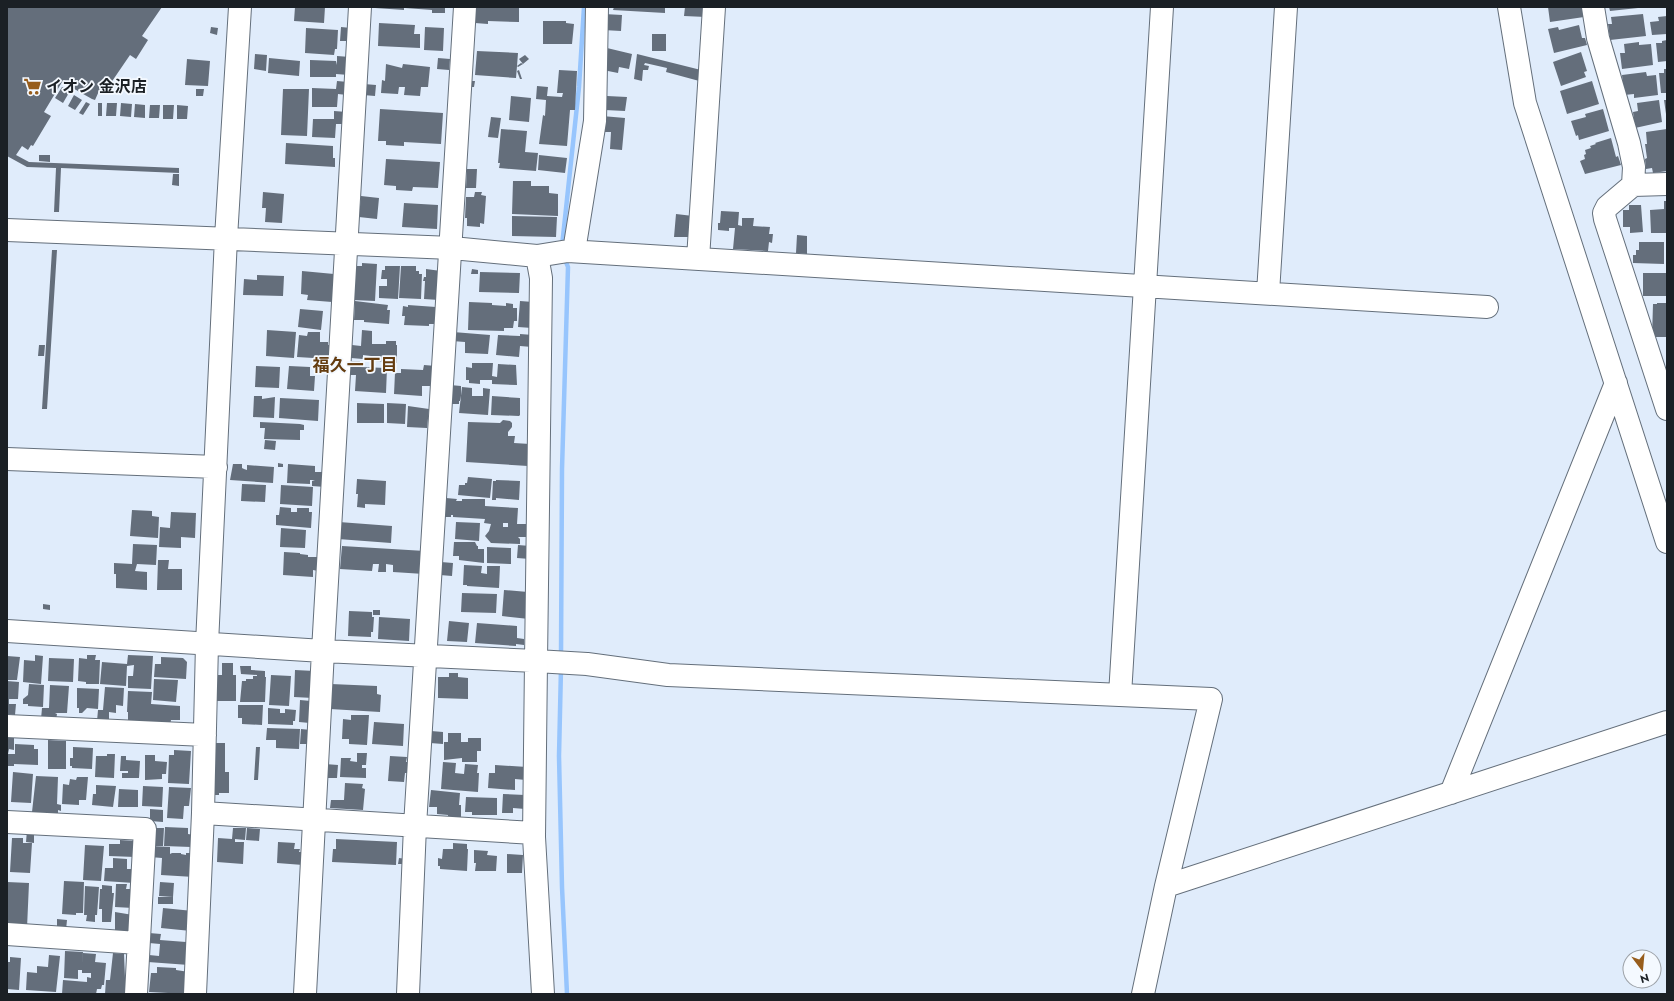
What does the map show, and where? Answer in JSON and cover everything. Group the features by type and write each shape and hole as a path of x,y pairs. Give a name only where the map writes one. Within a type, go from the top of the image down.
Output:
{"street":[{"path":"196,994 203,814 207,644 226,238 240,7"},
{"path":"305,994 360,7"},
{"path":"408,994 415,826 452,248 465,7"},
{"path":"542,994 534,833 541,662 541,278 557,253 595,121 597,7"},
{"path":"698,259 714,7"},
{"path":"1120,695 1162,7"},
{"path":"1268,293 1286,7"},
{"path":"1509,7 1525,103 1667,542"},
{"path":"1593,7 1598,38 1629,142 1634,167 1633,185"},
{"path":"1667,184 1633,185 1607,207 1604,213 1667,410"},
{"path":"7,230 698,259 1488,307"},
{"path":"1451,793 1616,383"},
{"path":"7,459 216,467"},
{"path":"7,631 323,651 587,664 668,675 1211,699 1166,886 1143,994"},
{"path":"1166,886 1667,722"},
{"path":"7,726 205,735"},
{"path":"203,814 534,833"},
{"path":"7,822 145,828 136,994"},
{"path":"7,934 138,943"}],"building":[{"name":"イオン 金沢店","path":"7,7 162,7 142,36 148,40 136,59 130,55 104,93 99,91 95,100 62,82 44,112 51,116 33,146 31,145 28,150 22,146 16,155 29,162 179,168 179,173 61,168 59,212 54,212 56,168 27,167 7,156"},
{"path":"295,7 325,7 324,23 294,21"},
{"path":"404,7 404,10 375,8"},
{"path":"405,7 445,7 445,13 432,13 432,10"},
{"path":"475,7 519,7 519,22 488,21 488,24 475,23"},
{"path":"614,7 665,7 665,13 613,10"},
{"path":"685,7 706,7 706,17 684,16"},
{"path":"1548,7 1582,7 1584,17 1550,22"},
{"path":"1609,7 1638,7 1638,8 1610,11"},
{"path":"604,14 622,15 621,31 603,30"},
{"path":"1643,14 1646,36 1610,40 1608,24 1612,24 1611,17"},
{"path":"1667,16 1667,34 1652,35 1650,22 1659,21 1658,17"},
{"path":"543,21 566,21 566,23 574,24 572,44 543,44"},
{"path":"379,23 415,25 414,34 420,34 420,48 378,46"},
{"path":"1579,25 1582,38 1585,38 1587,45 1554,53 1548,29 1558,27 1559,30"},
{"path":"211,27 218,28 217,35 210,33"},
{"path":"341,27 351,28 351,41 340,41"},
{"path":"425,27 444,28 443,51 424,50"},
{"path":"306,28 338,30 337,49 335,49 334,55 305,53"},
{"path":"652,34 666,34 666,51 652,51"},
{"path":"1667,40 1667,61 1658,62 1656,43 1662,43 1662,41"},
{"path":"1639,42 1639,45 1651,44 1653,65 1622,69 1620,53 1625,53 1624,44"},
{"path":"607,48 632,54 629,69 619,67 618,73 603,70"},
{"path":"477,51 518,53 516,78 475,75"},
{"path":"1581,52 1587,71 1584,72 1586,77 1561,86 1553,62"},
{"path":"255,54 267,55 266,71 254,69"},
{"path":"637,54 705,71 703,82 666,72 667,68 645,63 644,65 649,66 648,70 643,70 642,81 634,79"},
{"path":"525,55 529,59 523,64 519,59"},
{"path":"337,56 350,57 349,75 336,74 336,77 310,77 310,60 336,61 337,65"},
{"path":"269,58 300,61 299,76 268,73"},
{"path":"438,58 450,59 449,70 437,69"},
{"path":"187,59 210,61 208,86 185,85"},
{"path":"386,64 402,68 403,64 430,67 428,87 421,87 420,96 404,95 405,87 399,87 398,94 381,93 382,80 385,81"},
{"path":"1664,69 1667,69 1667,93 1661,93 1659,73 1664,73"},
{"path":"519,70 522,79 520,79 517,71"},
{"path":"559,70 577,71 575,110 570,110 567,146 539,144 543,115 545,116 546,100 536,99 537,86 548,87 547,96 562,97 563,93 557,93"},
{"path":"1646,72 1647,76 1656,75 1658,95 1634,98 1634,94 1624,95 1622,75"},
{"path":"337,81 348,82 347,95 338,94 337,107 312,107 312,88 336,89"},
{"path":"470,81 475,81 474,87 470,87"},
{"path":"1592,81 1599,104 1567,114 1560,91"},
{"path":"364,84 376,85 375,96 363,95"},
{"path":"62,87 70,91 63,103 55,98"},
{"path":"196,89 204,89 203,96 196,96"},
{"path":"283,89 309,89 307,136 281,135"},
{"path":"74,95 82,100 75,110 68,106"},
{"path":"511,96 531,98 529,122 509,120"},
{"path":"607,96 627,97 625,111 605,110"},
{"path":"1659,100 1662,122 1635,128 1633,112 1638,111 1637,103"},
{"path":"1664,100 1667,100 1667,114 1666,114"},
{"path":"86,102 90,104 83,115 79,113"},
{"path":"98,103 102,103 102,116 98,116"},
{"path":"107,103 117,103 116,116 106,116"},
{"path":"121,103 132,104 131,117 120,116"},
{"path":"135,104 145,105 145,118 134,117"},
{"path":"150,105 160,105 159,118 149,118"},
{"path":"163,105 174,105 173,119 163,119"},
{"path":"177,105 188,106 187,119 177,119"},
{"path":"380,109 443,113 441,144 404,142 404,146 386,145 386,141 378,141"},
{"path":"1603,109 1609,131 1579,140 1578,135 1576,136 1571,121 1586,117 1585,114"},
{"path":"334,111 347,112 346,124 336,124 335,138 312,137 313,119 334,119"},
{"path":"602,116 625,118 622,150 610,149 611,132 601,132"},
{"path":"491,117 501,118 498,138 488,137"},
{"path":"501,129 527,131 525,152 538,153 536,171 499,168 500,163 498,163"},
{"path":"1667,129 1667,171 1653,173 1652,168 1646,169 1646,132"},
{"path":"1611,138 1616,157 1618,156 1621,165 1585,174 1580,161 1585,159 1585,150 1591,148 1590,146 1596,144 1595,143"},
{"path":"286,143 333,146 335,167 285,164"},
{"path":"39,155 50,155 50,162 39,161"},
{"path":"539,155 567,158 565,173 538,170"},
{"path":"386,159 440,162 438,188 413,187 412,191 396,190 396,186 384,185"},
{"path":"467,169 477,169 476,188 466,188"},
{"path":"173,174 179,174 179,186 172,185"},
{"path":"513,181 531,181 531,186 549,186 549,193 558,194 558,216 512,214"},
{"path":"263,192 284,194 282,223 265,222 266,208 262,208"},
{"path":"475,192 482,192 481,195 486,196 484,224 480,223 480,227 467,226 467,218 465,218 466,197 474,197"},
{"path":"361,196 379,198 377,219 359,217"},
{"path":"1664,201 1667,201 1667,233 1651,233 1650,210 1664,209"},
{"path":"404,203 438,205 437,229 402,227"},
{"path":"1629,205 1641,205 1643,232 1630,233 1630,227 1623,227 1623,210 1629,210"},
{"path":"721,211 739,212 738,225 742,226 742,218 754,218 753,226 770,227 769,234 773,234 772,243 769,242 768,251 733,249 735,228 729,228 729,231 718,230"},
{"path":"676,214 693,216 691,237 674,237"},
{"path":"512,216 557,217 556,237 512,236"},
{"path":"797,235 807,236 807,254 796,253"},
{"path":"1639,242 1664,242 1664,264 1633,263 1633,255 1636,255 1636,250 1639,250"},
{"path":"52,250 57,250 47,409 42,409"},
{"path":"362,263 377,264 375,301 353,300 355,266 362,266"},
{"path":"385,266 400,266 398,299 379,298 379,286 387,286 387,279 381,279 382,270 385,270"},
{"path":"401,266 416,266 416,271 419,271 419,274 422,274 421,299 399,298"},
{"path":"426,269 441,271 439,300 424,299 425,281 423,281 424,277 426,277"},
{"path":"472,269 478,270 478,274 471,274"},
{"path":"302,271 334,274 332,302 307,300 308,295 301,294"},
{"path":"480,272 520,273 519,293 479,292"},
{"path":"1643,273 1667,273 1667,296 1643,296"},
{"path":"257,275 284,276 283,296 243,295 244,279 257,280"},
{"path":"355,301 388,305 387,310 390,310 389,324 354,320"},
{"path":"520,301 533,302 532,328 518,327"},
{"path":"469,302 492,303 492,305 506,306 506,303 513,304 513,308 517,308 517,321 514,321 513,328 504,328 504,331 468,330"},
{"path":"1667,303 1666,337 1652,337 1653,304"},
{"path":"408,305 436,307 438,324 429,324 429,326 404,325 405,316 402,316 403,306 408,307"},
{"path":"300,309 323,311 321,330 298,327"},
{"path":"267,330 296,332 294,358 266,356"},
{"path":"362,330 372,331 372,344 386,344 386,341 396,341 397,363 371,361 371,356 363,355 363,359 351,358 352,345 361,346"},
{"path":"308,332 320,332 320,342 328,342 328,345 331,345 330,359 297,357 299,335 307,336"},
{"path":"453,332 490,335 488,354 465,353 465,342 452,341"},
{"path":"520,334 533,335 532,347 520,346 519,357 496,355 498,335 520,336"},
{"path":"39,345 45,345 44,356 38,356"},
{"path":"348,361 360,361 359,367 387,368 386,393 355,391 356,375 347,375"},
{"path":"472,363 493,363 492,376 497,377 498,364 516,365 517,385 492,384 492,380 480,380 480,384 469,383 469,380 466,380 466,367 472,368"},
{"path":"424,365 436,366 435,377 431,377 431,386 422,386 422,396 394,394 395,373 401,373 401,369 423,370"},
{"path":"256,366 280,367 279,388 255,387"},
{"path":"289,366 310,367 310,376 315,376 314,391 287,389"},
{"path":"450,385 461,386 461,401 459,401 459,404 449,404"},
{"path":"462,387 472,388 472,396 483,396 483,388 490,389 488,415 459,413"},
{"path":"254,396 262,396 262,399 275,397 274,418 253,417"},
{"path":"492,396 520,398 520,415 491,415"},
{"path":"280,398 319,400 318,421 279,418"},
{"path":"357,403 384,404 384,423 357,423"},
{"path":"387,403 406,404 405,424 387,423"},
{"path":"408,406 429,409 427,428 407,427"},
{"path":"503,420 510,421 512,423 508,436 515,436 514,443 530,444 528,466 466,462 468,422 500,423"},
{"path":"260,422 300,424 304,425 304,430 300,430 300,440 264,439 265,428 260,428"},
{"path":"265,440 276,441 275,450 264,449"},
{"path":"278,463 283,464 283,467 278,467"},
{"path":"233,464 242,464 242,468 247,470 247,465 274,467 273,483 230,480"},
{"path":"288,464 315,466 315,472 326,472 325,487 312,486 312,481 315,480 310,480 310,484 287,483"},
{"path":"468,477 492,479 490,498 458,495 459,485 465,485"},
{"path":"357,479 386,481 385,505 365,504 365,508 357,507"},
{"path":"493,481 520,481 519,500 496,498 496,500 492,500"},
{"path":"242,484 266,485 265,502 241,501"},
{"path":"281,485 313,487 312,506 280,504"},
{"path":"446,498 457,499 456,501 462,501 462,499 485,499 485,506 518,508 517,524 530,524 530,537 518,537 520,539 520,544 491,543 485,536 489,531 491,524 484,523 485,519 453,517 453,515 451,515 451,517 445,517","holes":["503,523 508,523 508,527 503,527"]},
{"path":"280,507 291,508 291,512 297,512 297,508 309,508 309,512 312,512 311,528 276,525 276,515 279,515"},
{"path":"132,510 152,511 152,516 159,517 158,538 130,536"},
{"path":"171,512 196,513 195,538 181,537 181,548 159,547 160,527 170,528"},
{"path":"339,522 392,526 391,543 338,539"},
{"path":"456,522 480,523 479,541 455,539"},
{"path":"281,528 306,530 305,548 280,547"},
{"path":"454,542 475,542 478,549 484,549 484,563 459,560 459,556 453,556"},
{"path":"133,544 157,545 156,565 137,564 135,571 147,572 147,590 116,588 116,574 114,574 114,563 132,564"},
{"path":"518,545 530,546 530,559 517,558"},
{"path":"342,546 425,551 424,574 393,572 393,565 386,564 386,572 378,572 379,564 373,564 372,571 340,569"},
{"path":"487,547 511,548 511,564 487,563"},
{"path":"284,552 300,553 308,555 308,557 319,557 318,571 313,570 313,577 283,575"},
{"path":"158,560 169,560 168,569 182,569 182,590 157,590"},
{"path":"441,562 453,563 452,576 440,575"},
{"path":"464,565 482,566 481,573 487,574 487,566 500,566 499,588 463,585"},
{"path":"504,590 528,592 529,619 502,616"},
{"path":"462,593 497,594 496,613 461,612"},
{"path":"43,604 50,605 50,610 43,609"},
{"path":"373,610 380,610 380,615 373,615"},
{"path":"349,611 372,612 372,617 374,617 373,632 371,632 371,637 348,636"},
{"path":"379,617 410,619 409,641 378,639"},
{"path":"449,621 469,623 467,642 447,641"},
{"path":"477,623 517,626 517,638 524,639 524,645 516,644 516,646 475,643"},
{"path":"35,655 43,656 41,684 23,682 24,660 35,661"},
{"path":"87,655 96,655 95,660 100,660 99,684 86,684 86,682 78,681 79,658 87,659"},
{"path":"128,655 153,656 151,689 128,688 128,676 133,676 134,665 127,666 126,686 100,684 102,662 127,664"},
{"path":"7,656 20,657 17,680 7,680"},
{"path":"161,657 183,658 187,662 186,679 154,677 155,664 161,664"},
{"path":"49,658 74,659 73,682 48,681"},
{"path":"222,663 233,663 233,675 236,675 236,701 216,701 216,675 222,675"},
{"path":"240,666 251,666 251,670 265,671 265,702 240,702 242,681 246,681 246,679 253,679 253,676 257,675 241,674"},
{"path":"295,670 314,671 313,698 294,697"},
{"path":"449,673 458,673 458,677 468,678 468,699 438,698 438,677 449,677"},
{"path":"271,675 291,676 289,706 269,705"},
{"path":"154,679 178,680 176,702 153,700"},
{"path":"7,681 19,682 18,699 9,699 9,704 16,704 15,715 7,714"},
{"path":"29,684 44,685 43,707 28,706 28,704 23,704 23,699 28,695"},
{"path":"331,684 377,686 377,694 381,695 380,712 330,709"},
{"path":"50,685 69,686 67,713 55,713 57,714 56,720 41,719 42,708 49,708"},
{"path":"105,687 124,688 123,706 116,705 116,713 109,712 109,722 97,721 98,710 103,710"},
{"path":"77,688 99,689 98,709 87,708 82,713 79,713 79,708 77,708"},
{"path":"128,691 152,692 151,704 180,706 180,720 171,720 170,725 135,720 135,723 128,723"},
{"path":"300,700 311,701 310,723 299,722"},
{"path":"238,705 263,705 262,725 242,724 242,718 238,718"},
{"path":"268,708 280,709 280,713 285,713 285,709 296,710 293,725 268,724"},
{"path":"351,715 369,715 367,745 349,744 349,739 342,739 343,719 351,720"},
{"path":"374,722 404,724 403,746 372,744"},
{"path":"267,728 300,729 299,749 276,748 276,740 266,740"},
{"path":"301,729 311,730 310,744 300,744"},
{"path":"431,731 443,732 443,744 430,743"},
{"path":"448,733 461,733 461,742 468,742 468,738 481,738 481,751 477,751 477,762 462,762 462,758 444,760 444,742 448,742"},
{"path":"7,734 13,734 14,738 14,750 9,749 8,754 15,754 15,744 34,745 34,749 38,749 38,765 14,764 14,766 7,766"},
{"path":"48,740 66,741 66,769 48,769"},
{"path":"215,743 225,743 225,772 229,772 229,793 219,793 219,795 214,795"},
{"path":"73,747 93,748 92,769 72,768 72,766 70,766 70,758 73,758"},
{"path":"256,747 260,747 258,780 254,780"},
{"path":"174,750 191,751 189,784 168,783 169,755 174,755"},
{"path":"357,753 367,753 366,765 362,765 362,768 366,768 366,778 340,777 341,758 351,758 350,761 357,762"},
{"path":"107,754 115,754 114,778 95,777 96,756 107,756"},
{"path":"145,755 155,755 155,761 167,762 166,774 162,774 162,779 145,780"},
{"path":"121,756 126,756 126,760 140,761 139,778 122,778 122,773 128,773 128,771 120,771"},
{"path":"390,756 407,757 406,762 409,762 408,773 405,773 404,782 388,781"},
{"path":"443,762 456,763 455,773 464,774 465,764 478,765 478,792 441,789"},
{"path":"325,764 338,765 337,778 324,778"},
{"path":"495,765 527,767 526,780 515,779 515,790 488,788 489,773 495,773"},
{"path":"13,772 33,774 31,803 11,802"},
{"path":"36,776 58,777 57,804 61,805 61,811 58,810 58,814 32,812"},
{"path":"77,777 88,777 86,800 79,800 79,805 62,804 63,784 69,785 70,779 76,780"},
{"path":"345,783 363,784 362,788 365,789 363,810 330,808 331,800 344,800"},
{"path":"96,785 116,786 113,807 92,805 93,794 96,794"},
{"path":"143,786 163,787 162,807 142,806"},
{"path":"169,787 191,788 189,806 184,806 183,819 167,818"},
{"path":"119,789 138,790 138,807 118,807"},
{"path":"431,790 460,793 459,805 461,805 461,818 437,814 437,807 429,807"},
{"path":"503,794 525,795 525,809 513,808 513,813 502,813"},
{"path":"466,797 497,798 497,815 472,815 472,812 465,812"},
{"path":"150,809 163,810 163,822 150,821"},
{"path":"165,827 188,828 188,834 194,835 191,847 164,846"},
{"path":"152,828 164,828 163,846 151,846"},
{"path":"233,828 246,828 245,840 235,839 235,842 244,842 243,864 217,862 218,838 232,839"},
{"path":"247,828 260,829 259,841 246,840"},
{"path":"27,830 34,831 34,843 26,842"},
{"path":"12,838 23,838 23,843 32,843 30,873 10,872"},
{"path":"336,839 397,842 396,865 332,862 333,849 336,849"},
{"path":"120,840 136,841 135,857 109,856 109,844 120,844"},
{"path":"278,842 295,843 294,849 300,849 299,852 303,852 303,865 277,863"},
{"path":"453,843 467,844 467,871 440,869 440,866 438,866 438,858 442,859 443,849 453,849"},
{"path":"85,845 104,846 101,881 83,880"},
{"path":"151,846 170,847 170,854 181,853 186,855 186,853 196,853 194,877 161,875 162,858 150,857"},
{"path":"474,850 488,851 487,855 497,856 496,871 475,871 476,863 474,863"},
{"path":"507,854 523,855 522,873 507,873"},
{"path":"113,858 127,859 127,869 134,869 134,883 104,881 105,868 113,868"},
{"path":"399,858 406,859 406,864 398,864"},
{"path":"64,881 84,882 83,913 76,913 76,915 62,914"},
{"path":"7,882 29,883 27,928 7,927"},
{"path":"160,882 174,883 173,897 159,896"},
{"path":"116,884 127,884 126,889 133,889 133,908 115,907"},
{"path":"102,885 112,886 112,893 114,893 111,922 102,922 102,909 99,909 100,889 102,889"},
{"path":"85,886 99,887 95,922 86,921 87,915 84,915"},
{"path":"158,897 173,897 173,904 158,904"},
{"path":"163,908 193,911 191,931 161,928"},
{"path":"115,912 133,915 132,927 128,932 115,932"},
{"path":"57,919 67,920 66,930 57,929"},
{"path":"149,933 161,934 160,940 186,942 186,949 190,949 189,965 148,962 149,955 159,956 160,944 149,943"},
{"path":"65,951 83,952 82,966 83,953 96,954 95,962 106,963 104,985 102,985 101,989 97,989 96,994 62,994 63,980 87,982 87,977 91,978 91,973 82,973 82,970 78,970 78,979 64,978"},
{"path":"113,953 124,954 125,978 128,978 127,994 105,994 106,980 110,980"},
{"path":"49,955 60,956 56,992 26,990 27,972 37,973 37,966 48,967"},
{"path":"10,957 21,958 19,990 7,989 7,962 10,962"},
{"path":"157,967 176,968 176,970 189,972 187,994 149,992 151,973 157,973"}],"waterway":[{"path":"562,246 579,87 584,7"},
{"path":"561,657 562,469 568,267 564,257"},
{"path":"561,668 559,756 562,887 567,994"}],"place":[{"name":"イオン 金沢店","path":"33,86"}],"district":[{"name":"福久一丁目","path":"355,365"}]}
